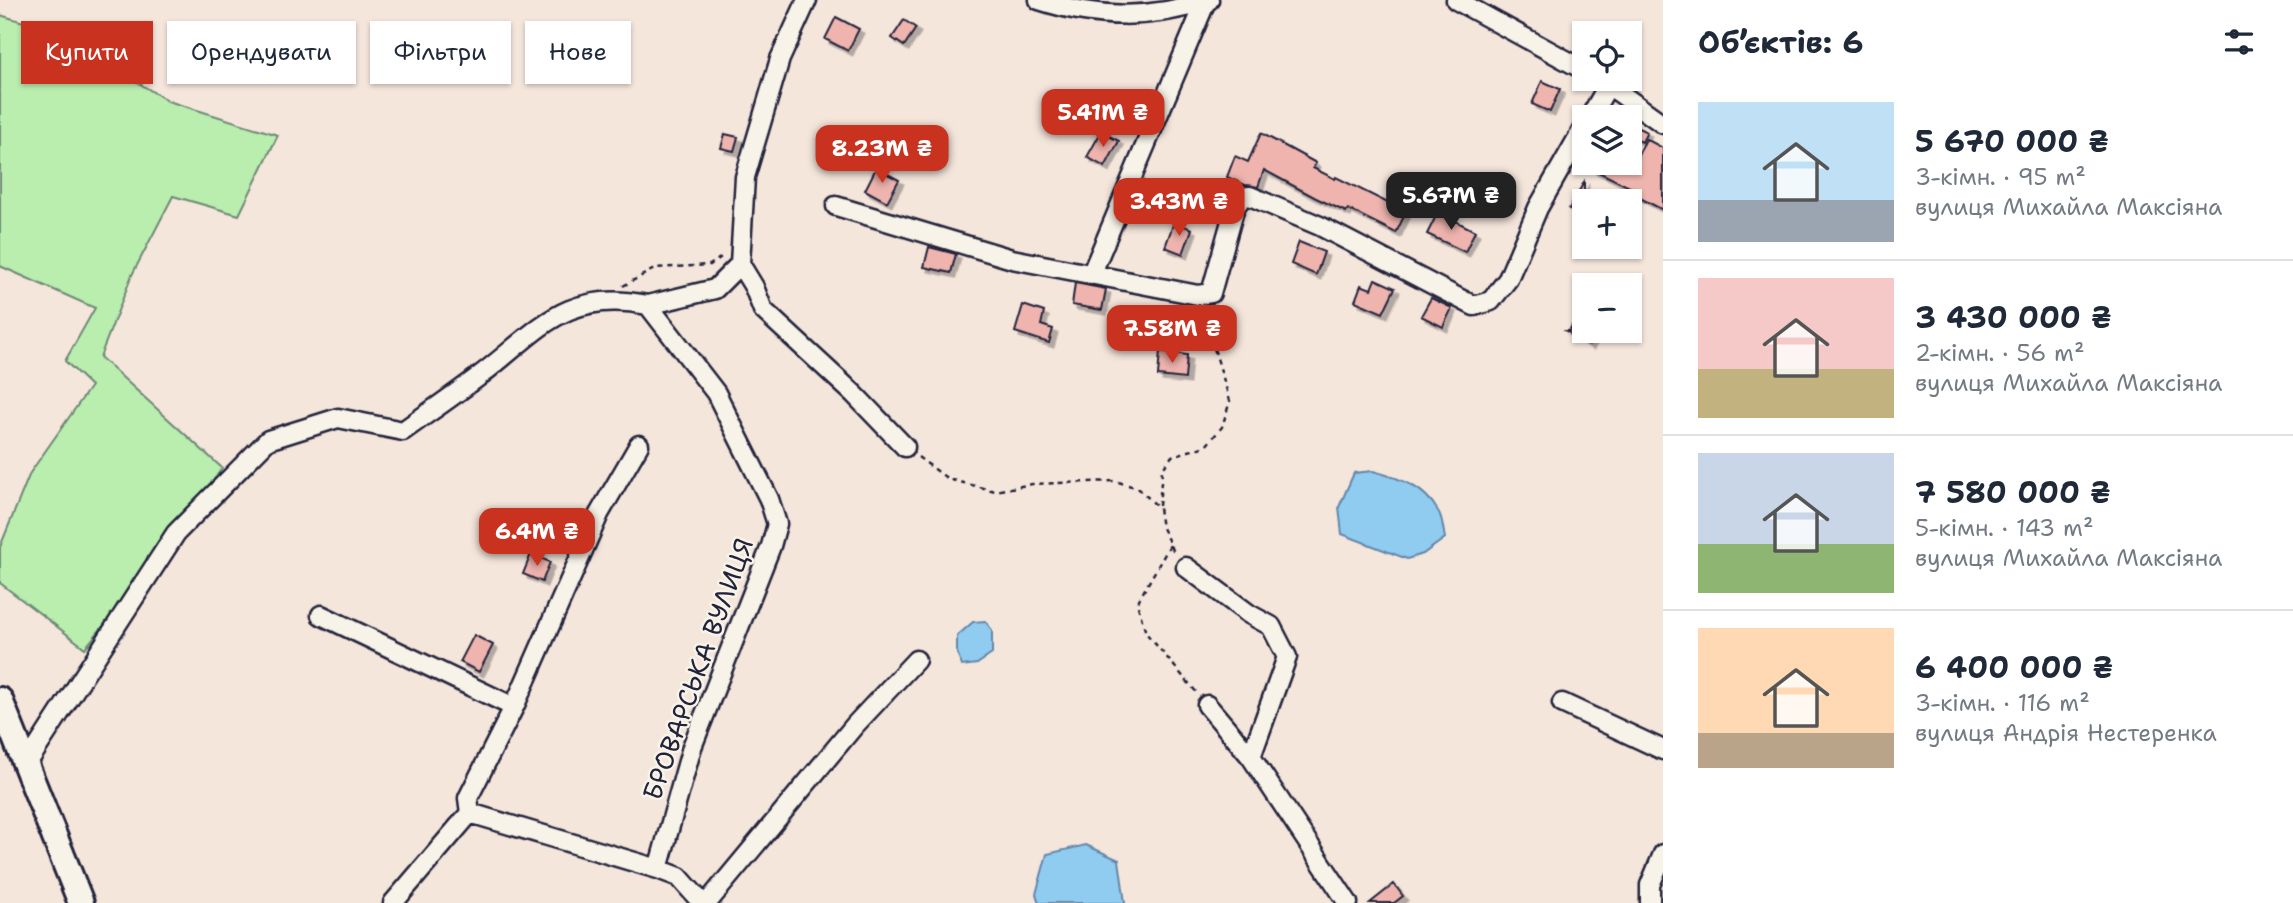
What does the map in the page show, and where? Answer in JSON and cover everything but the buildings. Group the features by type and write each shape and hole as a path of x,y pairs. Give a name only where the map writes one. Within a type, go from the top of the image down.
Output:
{"street":[{"path":"807,0 780,60 746,177 740,264 754,287 763,310 854,394 905,447"},
{"path":"1039,0 1076,10 1123,16 1172,12 1207,1"},
{"path":"1457,0 1572,63"},
{"path":"1091,275 1207,1"},
{"path":"1618,91 1663,124"},
{"path":"836,206 1012,259 1198,295 1211,293 1235,207 1242,197 1250,196 1320,226 1474,306 1491,301 1508,279 1538,208 1572,148"},
{"path":"26,765 176,533 268,440 338,418 403,431 478,377 553,316 592,302 622,300 648,305 715,289 740,264"},
{"name":"БРОВАРСЬКА ВУЛИЦЯ","path":"648,305 716,393 769,499 777,524 771,547 692,747 658,869"},
{"path":"393,903 470,813 468,798 514,707 599,514 639,446"},
{"path":"1186,567 1270,626 1287,657 1251,757"},
{"path":"321,615 514,707"},
{"path":"470,813 679,877 704,903 855,724 916,660"},
{"path":"0,700 81,903"},
{"path":"1562,703 1663,750"},
{"path":"1207,705 1251,757 1348,903"},
{"path":"1650,903 1650,885 1663,854"}],"path":[{"path":"592,302 656,268 710,265 740,243"},
{"path":"1186,567 1162,528 1158,508 1162,470 1172,456 1206,446 1222,427 1230,401 1198,295"},
{"path":"905,447 948,479 995,491 1032,484 1115,481 1138,488 1158,508"},
{"path":"1170,545 1138,603 1146,633 1207,705"}],"green space":[{"path":"0,15 21,21 21,84 140,84 168,101 278,135 239,215 173,196 132,275 100,357 222,468 157,562 85,648 0,583 0,547 30,473 91,386 65,361 95,308 0,266"}],"water":[{"path":"1373,471 1401,480 1426,495 1440,514 1445,538 1423,554 1407,559 1342,534 1339,507 1354,473"},
{"path":"985,621 992,630 992,654 977,664 962,666 957,652 957,636 973,622"},
{"path":"1086,845 1119,860 1125,903 1039,903 1036,894 1047,854"}]}
